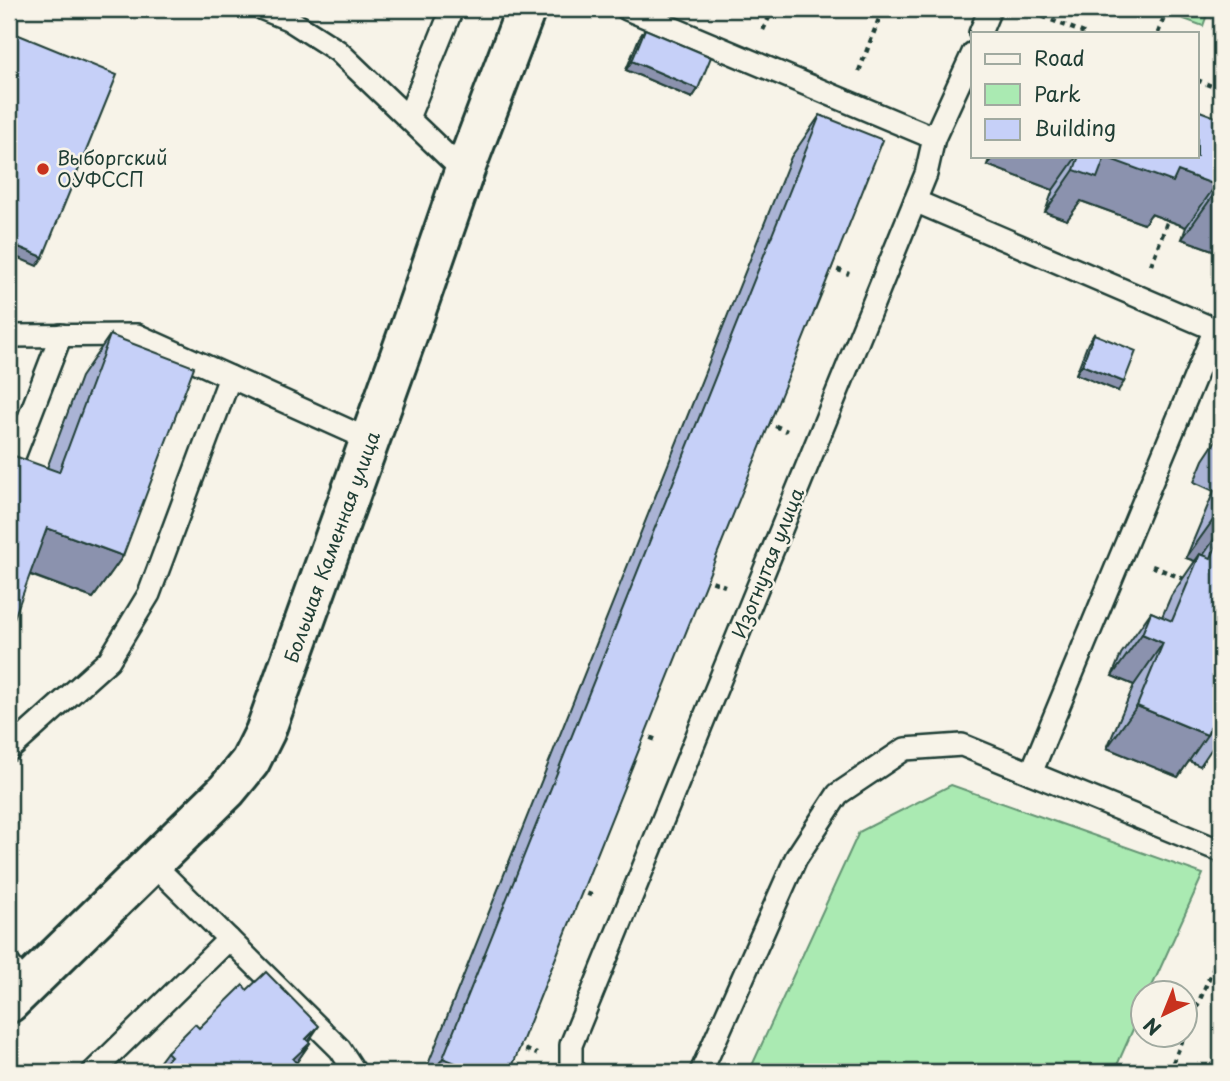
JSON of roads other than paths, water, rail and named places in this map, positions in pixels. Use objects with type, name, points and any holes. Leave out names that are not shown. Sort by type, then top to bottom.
[{"type":"street","name":"Большая Каменная улица","points":[[13,983],[152,863],[227,790],[250,762],[265,732],[464,172],[526,9]]},
{"type":"lane","points":[[263,9],[288,19],[338,51],[464,172]]},
{"type":"lane","points":[[408,118],[452,9]]},
{"type":"lane","points":[[627,9],[934,138]]},
{"type":"lane","points":[[980,32],[990,9]]},
{"type":"lane","name":"Изогнутая улица","points":[[576,1072],[571,1068],[571,1045],[926,174],[934,138],[971,57]]},
{"type":"lane","points":[[915,201],[1218,331],[1031,773]]},
{"type":"lane","points":[[10,467],[61,335]]},
{"type":"lane","points":[[9,336],[136,335],[370,440]]},
{"type":"lane","points":[[9,750],[109,660],[149,594],[230,377]]},
{"type":"lane","points":[[701,1072],[796,858],[838,794],[905,749],[962,745],[1221,851]]},
{"type":"lane","points":[[152,863],[340,1049],[355,1072]]},
{"type":"lane","points":[[93,1072],[229,939]]},
{"type":"place","name":"Выборгский ОУФССП","points":[[43,169]]}]
